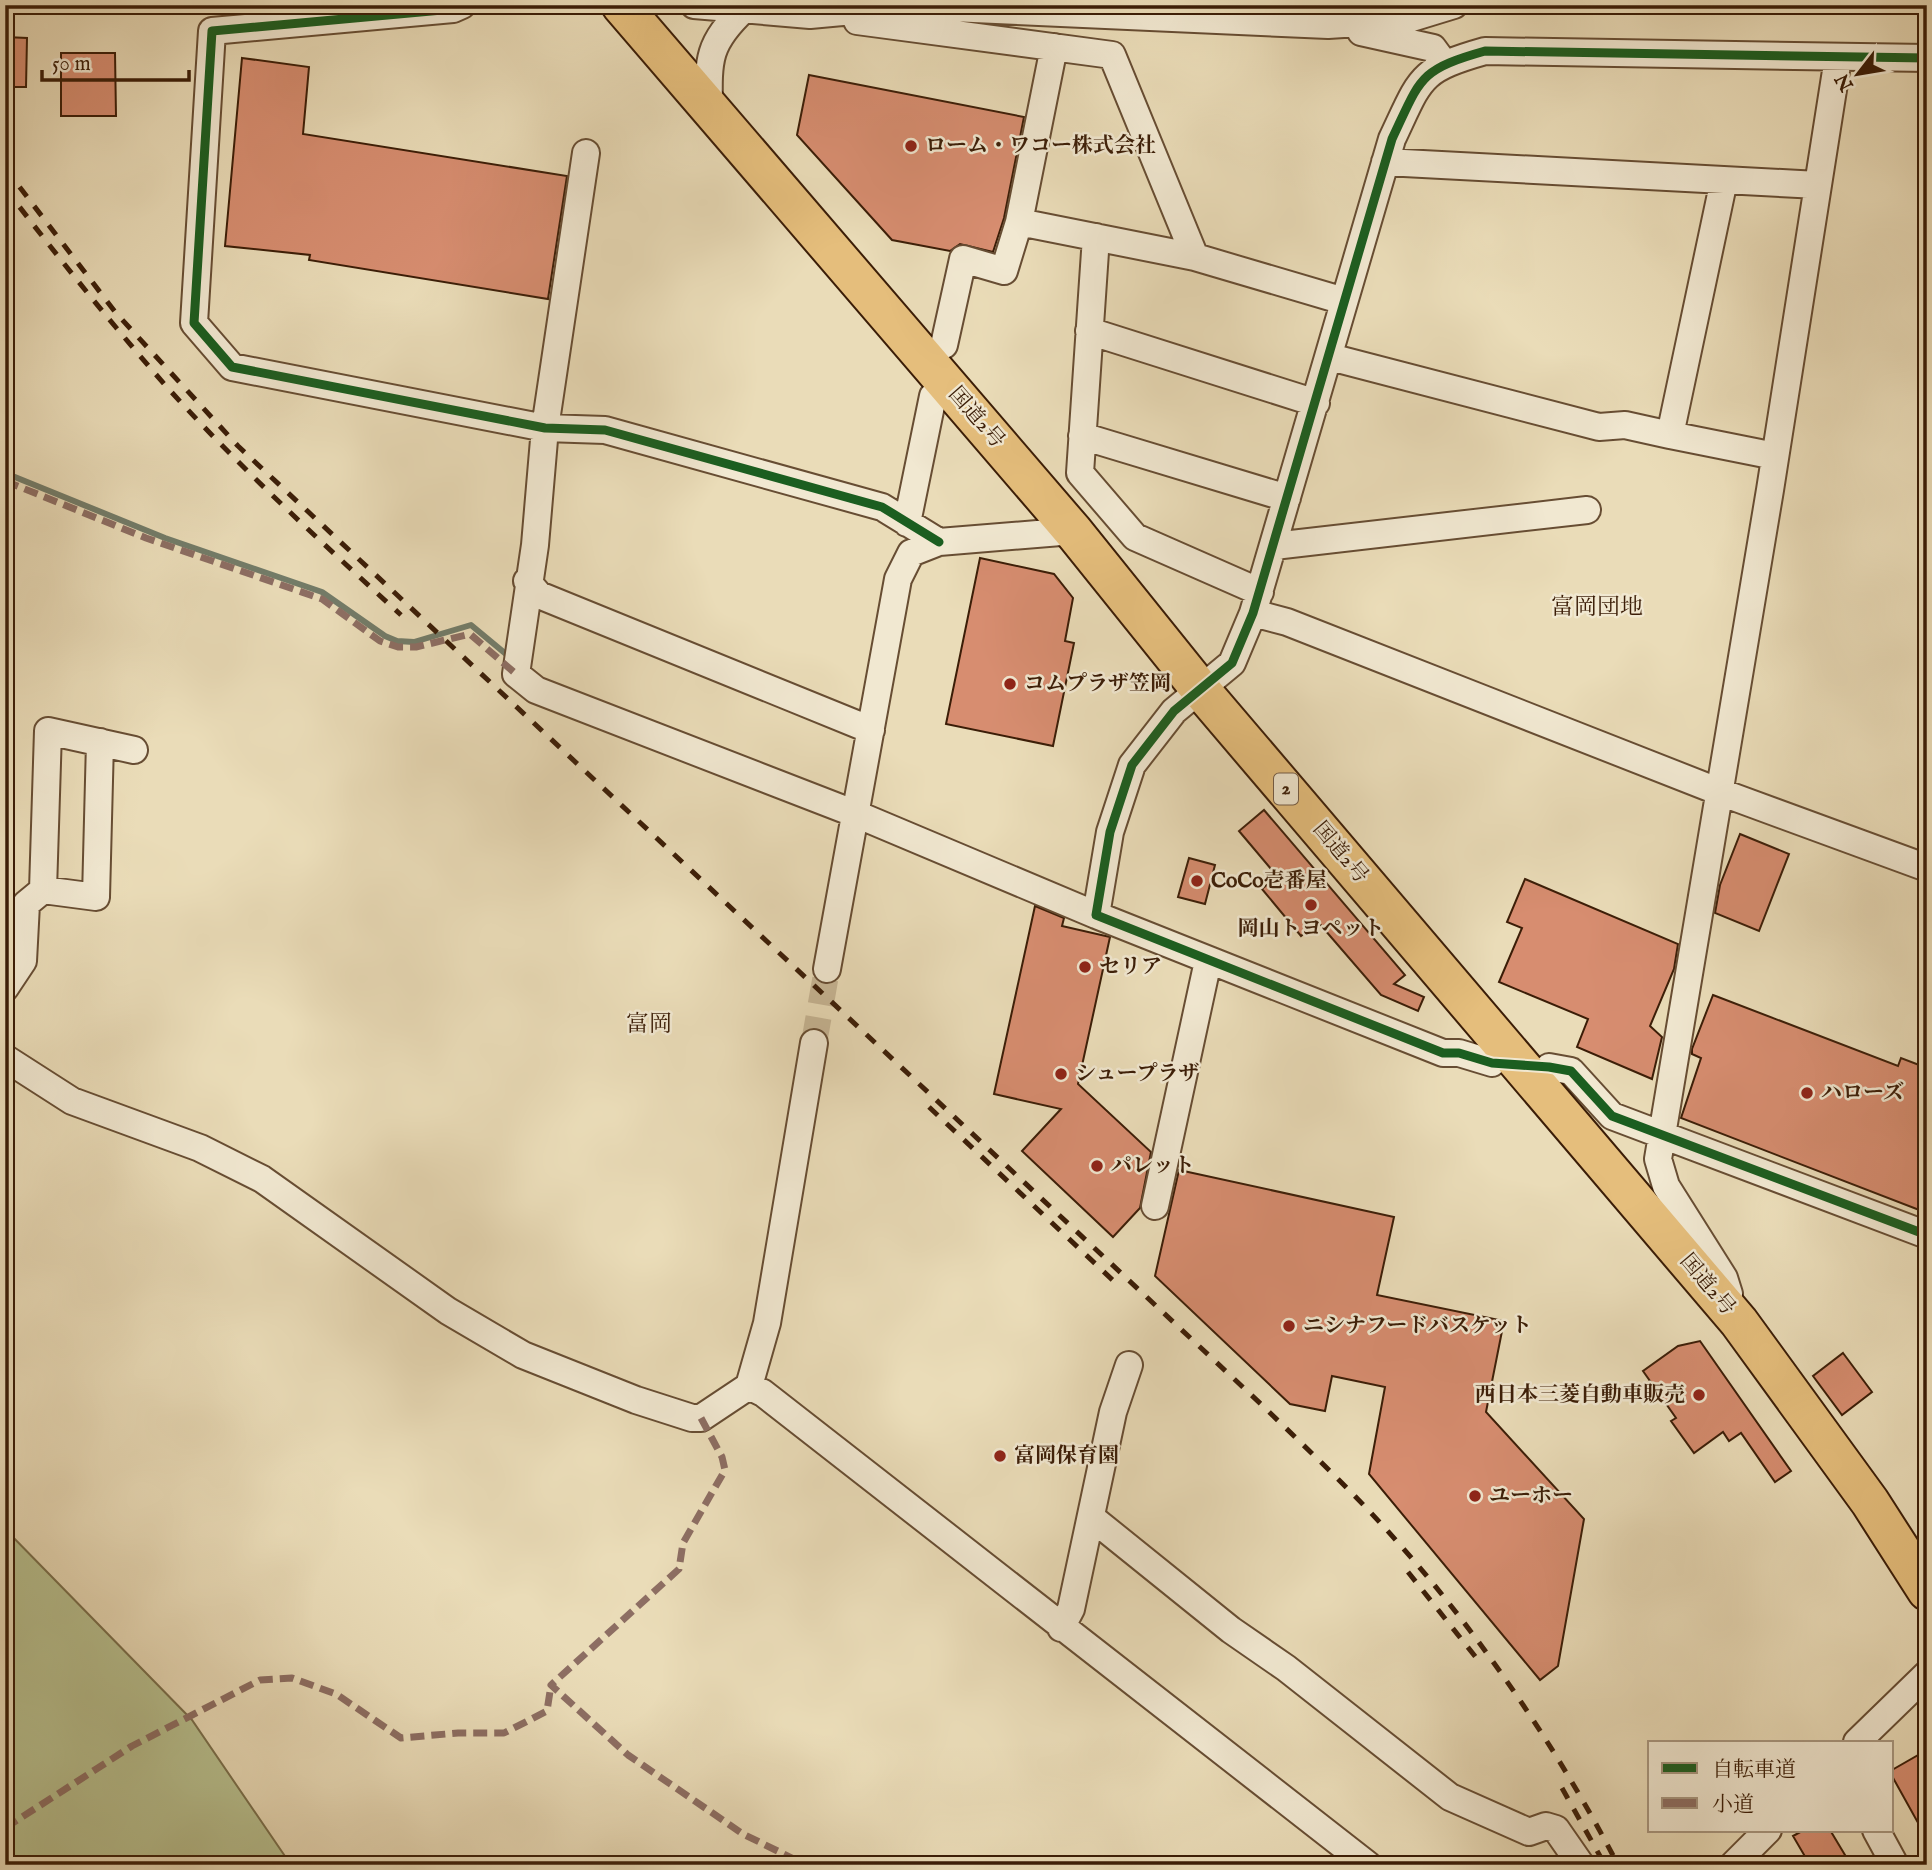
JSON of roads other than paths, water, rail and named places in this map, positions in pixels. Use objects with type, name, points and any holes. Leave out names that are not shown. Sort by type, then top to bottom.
[{"type":"highway","name":"国道2号","points":[[621,5],[1073,531],[1200,689],[1739,1322],[1870,1502],[1927,1591]]},
{"type":"street","points":[[462,5],[453,9],[212,31],[194,323],[232,367],[545,428],[605,430],[882,507],[939,542]]},
{"type":"street","points":[[694,5],[810,15],[1112,55],[1195,257]]},
{"type":"street","points":[[810,15],[907,6],[1328,25],[1405,20],[1437,8]]},
{"type":"street","points":[[709,107],[709,62],[721,31],[744,9]]},
{"type":"street","points":[[1328,25],[1433,48],[1444,63]]},
{"type":"street","points":[[944,345],[963,259],[1004,271],[1019,222],[1054,47]]},
{"type":"street","points":[[1096,915],[1110,832],[1132,765],[1174,710],[1232,663],[1257,603],[1392,139],[1419,83],[1444,63],[1485,51],[1927,58]]},
{"type":"street","points":[[1739,1322],[1724,1278],[1666,1186],[1658,1159],[1838,58]]},
{"type":"street","points":[[586,153],[545,428],[535,545],[527,581],[516,674],[536,690],[857,808],[1096,915],[1208,961],[1443,1053],[1492,1063]]},
{"type":"street","points":[[1385,162],[1818,185]]},
{"type":"street","points":[[1670,435],[1724,180]]},
{"type":"street","points":[[1019,222],[1195,257],[1344,301]]},
{"type":"street","points":[[1096,237],[1080,474],[1135,537],[1287,622],[1720,792],[1927,868]]},
{"type":"street","points":[[1089,331],[1316,403]]},
{"type":"street","points":[[1330,357],[1599,427],[1625,425],[1775,456]]},
{"type":"street","points":[[907,523],[933,396]]},
{"type":"street","points":[[1082,436],[1287,498]]},
{"type":"street","points":[[1274,546],[1587,510]]},
{"type":"street","points":[[827,969],[898,579],[911,553],[939,542],[1073,531]]},
{"type":"street","points":[[527,581],[539,595],[871,730]]},
{"type":"street","points":[[43,890],[48,731],[134,750]]},
{"type":"street","points":[[5,988],[23,961],[26,904],[43,890],[96,897],[100,742]]},
{"type":"street","points":[[1155,1206],[1208,961]]},
{"type":"street","points":[[5,1058],[72,1101],[200,1148],[262,1179],[447,1311],[523,1355],[636,1400],[692,1418],[701,1418],[749,1386],[767,1323],[814,1043]]},
{"type":"street","points":[[1549,1067],[1572,1072],[1612,1116],[1664,1129],[1927,1235]]},
{"type":"street","points":[[1061,1628],[1071,1608],[1093,1518],[1113,1412],[1129,1365]]},
{"type":"street","points":[[749,1386],[763,1392],[1361,1863]]},
{"type":"street","points":[[1093,1518],[1231,1630],[1450,1797],[1529,1832],[1546,1826],[1556,1829],[1581,1865]]},
{"type":"street","points":[[1858,1741],[1927,1674]]},
{"type":"street","points":[[1733,1865],[1767,1832]]},
{"type":"street","points":[[1876,1832],[1895,1865]]},
{"type":"waterway","points":[[5,473],[165,538],[322,592],[385,636],[397,641],[414,642],[471,625],[512,659]]},
{"type":"tunnel","points":[[814,1043],[827,969]]},
{"type":"railway","points":[[5,168],[116,313],[238,446],[1263,1406],[1370,1511],[1450,1605],[1512,1688],[1568,1776],[1618,1865]]},
{"type":"railway","points":[[5,188],[64,264],[166,386],[222,446],[401,615]]},
{"type":"railway","points":[[929,1107],[1120,1287]]},
{"type":"railway","points":[[1408,1572],[1478,1660]]},
{"type":"railway","points":[[1562,1788],[1605,1865]]},
{"type":"place","name":"ローム・ワコー株式会社","points":[[911,146]]},
{"type":"place","name":"コムプラザ笠岡","points":[[1010,684]]},
{"type":"place","name":"CoCo壱番屋","points":[[1197,881]]},
{"type":"place","name":"岡山トヨペット","points":[[1311,905]]},
{"type":"place","name":"セリア","points":[[1085,967]]},
{"type":"place","name":"シュープラザ","points":[[1061,1074]]},
{"type":"place","name":"ハローズ","points":[[1807,1093]]},
{"type":"place","name":"パレット","points":[[1097,1166]]},
{"type":"place","name":"ニシナフードバスケット","points":[[1289,1326]]},
{"type":"place","name":"西日本三菱自動車販売","points":[[1699,1395]]},
{"type":"place","name":"富岡保育園","points":[[1000,1456]]},
{"type":"place","name":"ユーホー","points":[[1475,1496]]},
{"type":"district","name":"富岡団地","points":[[1597,607]]},
{"type":"district","name":"富岡","points":[[649,1024]]}]
